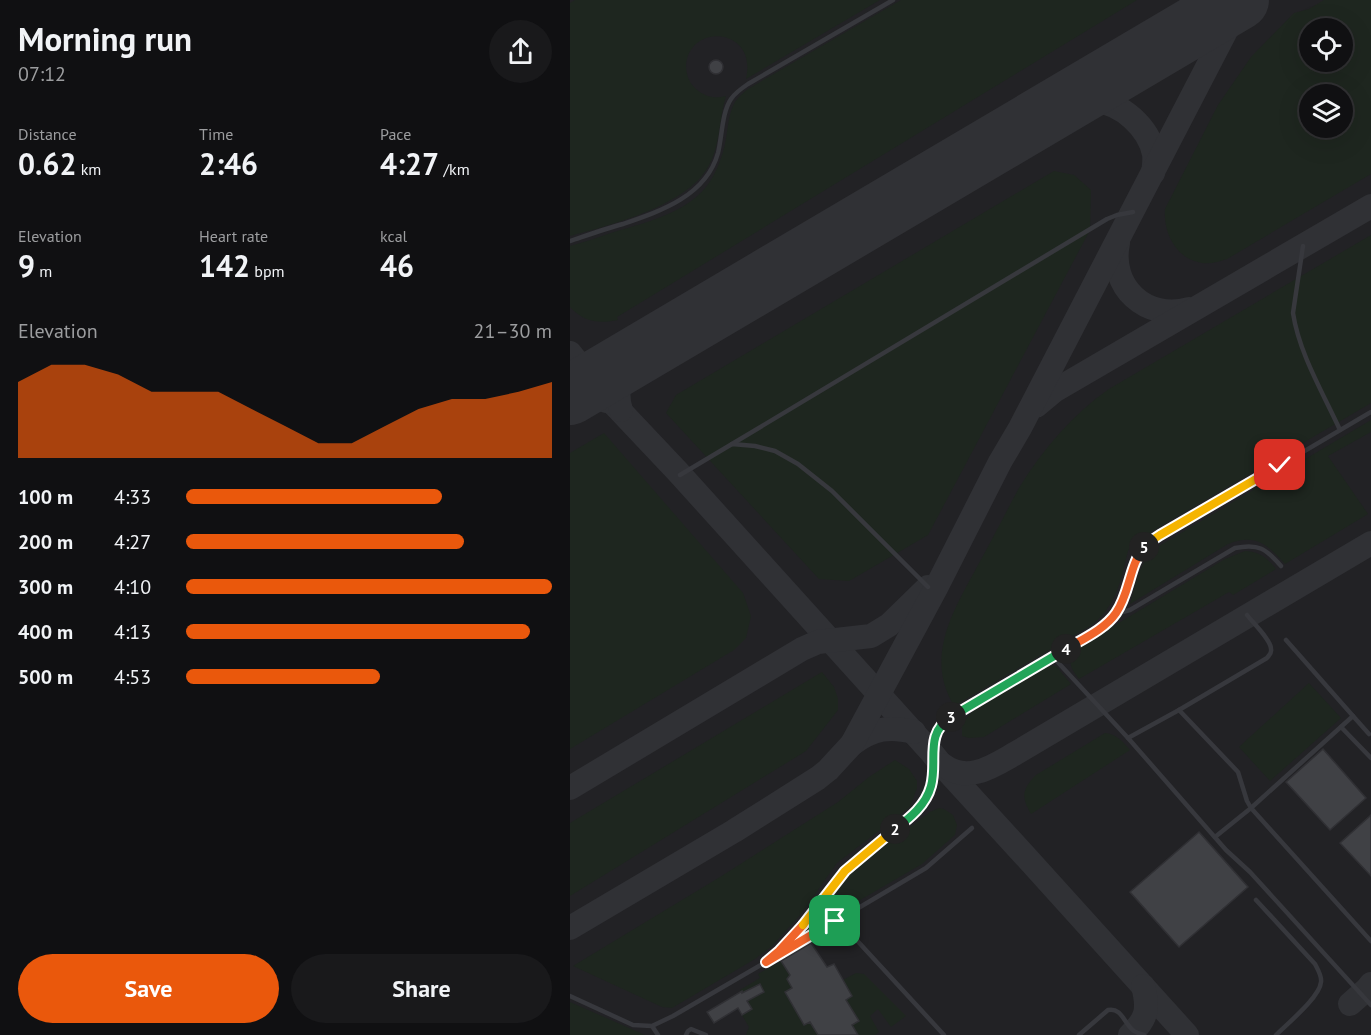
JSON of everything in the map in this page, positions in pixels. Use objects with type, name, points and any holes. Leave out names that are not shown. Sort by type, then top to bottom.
[{"type":"lane","points":[[570,241],[660,211],[688,196],[706,178],[714,164],[719,152],[729,101],[738,91],[893,0]]},
{"type":"lane","points":[[680,474],[1107,219],[1133,212]]},
{"type":"lane","points":[[1303,246],[1293,313],[1295,324],[1299,341],[1340,430]]},
{"type":"lane","points":[[766,962],[809,919],[845,871],[921,806],[930,788],[932,753],[936,735],[942,723],[1102,627],[1116,614],[1137,558],[1148,543],[1371,412]]},
{"type":"lane","points":[[732,444],[775,451],[798,464],[832,491],[928,587]]},
{"type":"lane","points":[[1116,614],[1131,610],[1235,548],[1255,546],[1263,549],[1271,554],[1281,566]]},
{"type":"lane","points":[[1128,738],[1267,658],[1272,648],[1270,642],[1247,615]]},
{"type":"lane","points":[[1286,640],[1369,734]]},
{"type":"lane","points":[[1053,657],[1226,850],[1250,872],[1371,1005]]},
{"type":"lane","points":[[1179,710],[1238,772],[1251,808],[1371,941]]},
{"type":"lane","points":[[1215,837],[1251,808],[1353,716]]},
{"type":"lane","points":[[1341,728],[1371,759]]},
{"type":"lane","points":[[570,996],[633,1025],[652,1026],[673,1016],[926,868],[972,828]]},
{"type":"lane","points":[[1256,900],[1316,964],[1320,973],[1321,983],[1318,994],[1276,1035]]},
{"type":"lane","points":[[835,921],[851,934],[944,1035]]},
{"type":"lane","points":[[1079,1035],[1112,1008],[1118,1011],[1134,1031],[1144,1035]]},
{"type":"lane","points":[[652,1026],[658,1035]]},
{"type":"lane","points":[[686,1035],[691,1029],[706,1035]]},
{"type":"shaded area","points":[[570,0],[1371,0],[1371,1035],[570,1035]]},
{"type":"shaded area","points":[[575,0],[880,0],[746,79],[747,62],[742,49],[733,41],[722,37],[710,37],[699,42],[690,51],[686,65],[690,81],[699,92],[707,96],[726,96],[715,151],[708,167],[683,193],[665,203],[626,220],[570,236],[570,3]]},
{"type":"shaded area","points":[[901,0],[1137,0],[617,317],[618,320],[592,321],[570,307],[570,246],[656,219],[677,210],[695,198],[709,183],[716,171],[725,146],[732,107],[741,95]]},
{"type":"shaded area","points":[[1324,0],[1371,0],[1371,174],[1227,259],[1205,263],[1190,259],[1177,249],[1168,234],[1165,209],[1218,105],[1251,57],[1294,13],[1309,9]]},
{"type":"shaded area","points":[[1054,171],[1074,175],[1091,190],[1090,230],[928,535],[849,581],[819,579],[666,413],[676,395]]},
{"type":"shaded area","points":[[1371,235],[1371,403],[1139,539],[1128,551],[1117,591],[1101,617],[1092,625],[954,706],[945,687],[942,669],[942,651],[952,616],[1019,488],[1059,434],[1095,399],[1109,389]]},
{"type":"shaded area","points":[[1371,420],[1371,432],[1328,456],[1368,514],[1285,564],[1267,546],[1254,540],[1228,544],[1130,604],[1141,567],[1154,549]]},
{"type":"shaded area","points":[[604,433],[743,593],[751,616],[746,638],[734,650],[570,749],[570,453]]},
{"type":"shaded area","points":[[1245,551],[1262,556],[1276,569],[1233,595],[1229,592],[1079,679],[1075,674],[1071,662],[1074,654],[1082,645],[1225,559]]},
{"type":"shaded area","points":[[1045,666],[1056,666],[1071,684],[984,737],[962,736],[962,723],[971,713]]},
{"type":"shaded area","points":[[822,672],[834,687],[838,699],[838,710],[806,751],[570,896],[570,823]]},
{"type":"shaded area","points":[[1309,683],[1341,718],[1270,781],[1239,747]]},
{"type":"shaded area","points":[[1105,733],[1122,741],[1130,750],[1031,814],[1024,793],[1031,780]]},
{"type":"shaded area","points":[[895,760],[909,769],[917,781],[917,788],[910,807],[837,863],[801,914],[772,946],[755,959],[672,1008],[662,1007],[573,966],[838,802]]},
{"type":"shaded area","points":[[939,808],[953,815],[957,825],[955,835],[922,864],[802,934],[813,923],[842,880],[930,812]]},
{"type":"shaded area","points":[[781,961],[792,974],[787,980],[794,986],[785,992],[804,1025],[810,1021],[818,1035],[746,1035],[749,1027],[742,1015],[752,1009],[740,990],[760,978],[758,974]]},
{"type":"shaded area","points":[[856,973],[864,974],[906,1016],[891,1027],[878,1009],[870,1016],[879,1032],[875,1035],[858,1035],[852,1025],[859,1021],[846,1000],[852,996],[843,980]]},
{"type":"shaded area","points":[[570,1002],[645,1035],[570,1035]]},
{"type":"building","points":[[713,60],[719,60],[723,67],[719,74],[713,74],[709,70],[709,64]]},
{"type":"building","points":[[1323,749],[1366,798],[1330,830],[1286,782]]},
{"type":"building","points":[[1371,815],[1371,876],[1340,843]]},
{"type":"building","points":[[1199,832],[1248,887],[1179,947],[1130,892]]},
{"type":"building","points":[[811,943],[827,967],[834,964],[852,996],[846,1000],[859,1021],[852,1025],[858,1035],[818,1035],[810,1022],[804,1025],[785,992],[792,988],[787,979],[790,975],[781,961]]},
{"type":"building","points":[[760,984],[764,992],[747,1001],[752,1009],[742,1015],[738,1008],[714,1023],[707,1012],[742,991],[742,993]]},
{"type":"taxiway","points":[[1182,35],[1220,0]]},
{"type":"taxiway","points":[[570,928],[734,831],[818,778],[852,744],[1020,428],[1242,0]]},
{"type":"taxiway","points":[[1050,112],[1083,101],[1115,106],[1133,118],[1146,135],[1154,156],[1153,173]]},
{"type":"taxiway","points":[[1036,406],[1054,391],[1371,206]]},
{"type":"taxiway","points":[[1118,243],[1119,274],[1134,297],[1158,310],[1189,309]]},
{"type":"taxiway","points":[[570,353],[593,382],[678,472],[1187,1035]]},
{"type":"taxiway","points":[[621,410],[619,388],[627,369],[636,356]]},
{"type":"taxiway","points":[[570,398],[591,397],[614,403]]},
{"type":"taxiway","points":[[943,765],[962,773],[989,768],[1371,543]]},
{"type":"taxiway","points":[[570,788],[802,649],[818,642],[871,636],[889,625],[928,587]]},
{"type":"taxiway","points":[[852,744],[867,735],[882,730],[897,729],[914,732]]},
{"type":"taxiway","points":[[1350,1004],[1371,984]]},
{"type":"taxiway","points":[[1130,1035],[1140,1024],[1145,1013],[1146,1001],[1143,986]]},
{"type":"runway","points":[[570,395],[1239,0]]},
{"type":"route","points":[[835,921],[766,962],[809,919],[845,871],[921,806],[930,788],[932,753],[936,735],[942,723],[1102,627],[1116,614],[1137,558],[1148,543],[1280,465]]}]
